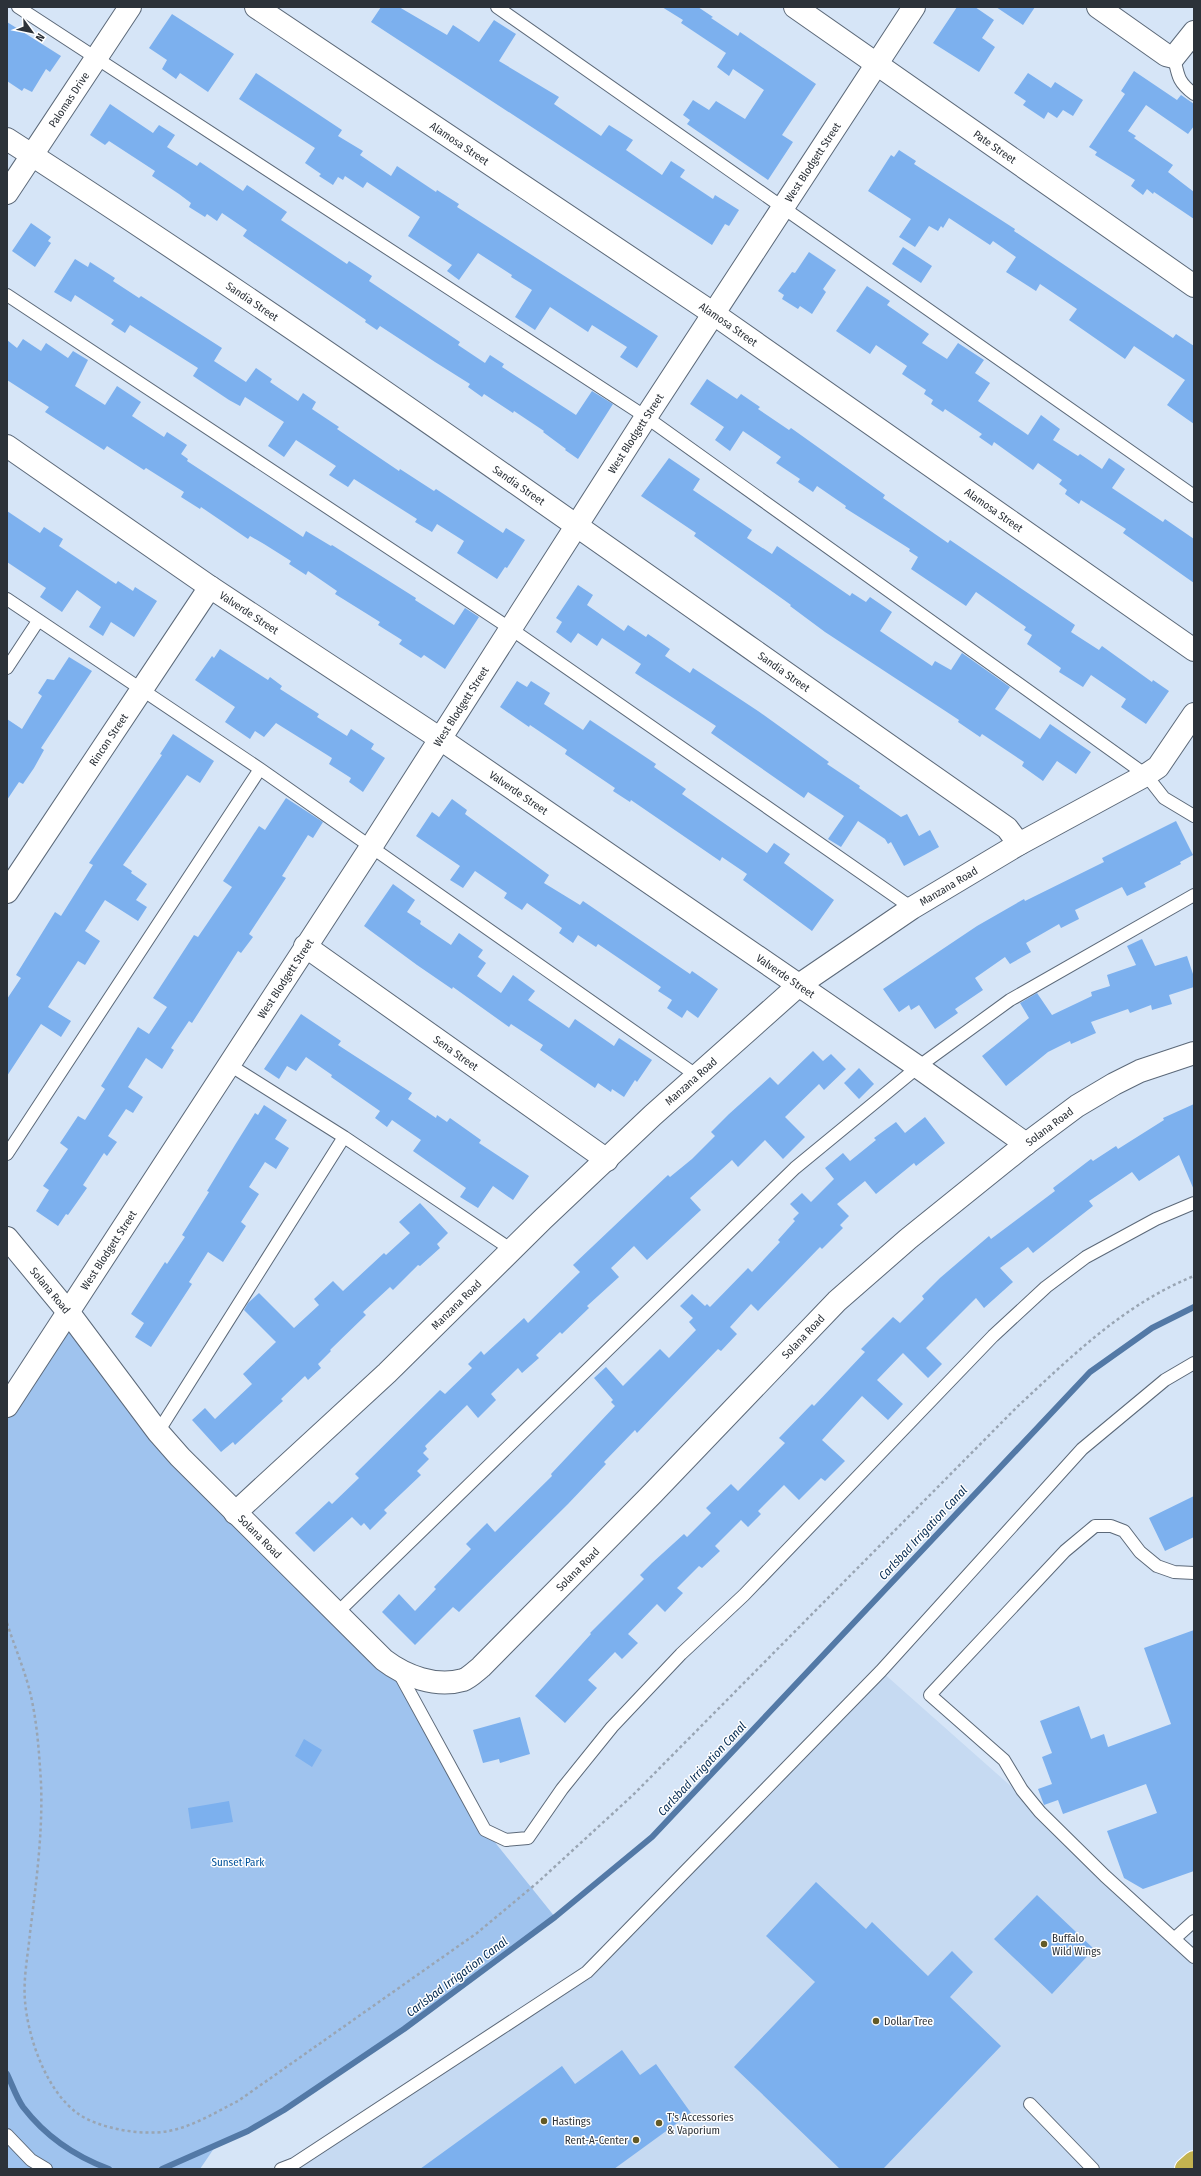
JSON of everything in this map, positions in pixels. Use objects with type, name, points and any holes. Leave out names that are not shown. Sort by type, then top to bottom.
[{"type":"highway","points":[[1186,2169],[1194,2162]]},
{"type":"street","name":"Palomas Drive","points":[[7,193],[130,7]]},
{"type":"street","name":"Alamosa Street","points":[[256,7],[714,314],[1194,650]]},
{"type":"street","name":"Pate Street","points":[[795,7],[1194,286]]},
{"type":"street","name":"West Blodgett Street","points":[[7,1406],[69,1313],[228,1064],[371,847],[439,738],[511,629],[646,417],[914,7]]},
{"type":"street","points":[[1098,7],[1166,55],[1174,57],[1194,32]]},
{"type":"street","name":"Sandia Street","points":[[7,139],[334,357],[577,525],[705,618],[1007,828],[1019,844]]},
{"type":"street","name":"Valverde Street","points":[[7,446],[210,588],[439,738],[918,1067],[1026,1144]]},
{"type":"street","name":"Rincon Street","points":[[7,892],[210,588]]},
{"type":"street","name":"Manzana Road","points":[[235,1513],[387,1372],[512,1250],[696,1075],[799,985],[912,908],[1019,844],[1158,767],[1194,714]]},
{"type":"street","name":"Sena Street","points":[[305,946],[607,1160]]},
{"type":"street","name":"Solana Road","points":[[7,1238],[69,1313],[158,1432],[180,1457],[384,1660],[397,1671],[424,1680],[440,1682],[464,1680],[481,1667],[653,1493],[837,1301],[908,1239],[1026,1144],[1078,1106],[1114,1084],[1140,1071],[1194,1053]]},
{"type":"lane","points":[[18,7],[646,417],[1146,775],[1164,798],[1194,816]]},
{"type":"lane","points":[[496,7],[783,206],[1194,496]]},
{"type":"lane","points":[[1174,57],[1178,76],[1182,85],[1194,94]]},
{"type":"lane","points":[[7,295],[511,629],[912,908]]},
{"type":"lane","points":[[7,600],[143,689],[260,769],[696,1075]]},
{"type":"lane","points":[[7,668],[38,620]]},
{"type":"lane","points":[[7,1154],[260,769]]},
{"type":"lane","points":[[337,1613],[796,1168],[918,1067],[1010,1000],[1194,895]]},
{"type":"lane","points":[[228,1064],[344,1137],[512,1250]]},
{"type":"lane","points":[[158,1432],[344,1137]]},
{"type":"lane","points":[[397,1671],[485,1830],[506,1840],[528,1838],[562,1789],[612,1727],[681,1654],[744,1595],[993,1336],[1046,1287],[1080,1261],[1156,1219],[1194,1203]]},
{"type":"lane","points":[[281,2169],[294,2164],[586,1972],[881,1671],[1082,1449],[1165,1380],[1194,1363]]},
{"type":"lane","points":[[1194,1573],[1174,1572],[1157,1566],[1140,1552],[1124,1531],[1111,1526],[1095,1526],[1065,1551],[930,1695],[1004,1760],[1022,1790],[1040,1812],[1105,1876],[1194,1957]]},
{"type":"lane","points":[[1174,1939],[1194,1921]]},
{"type":"lane","points":[[1030,2104],[1093,2169]]},
{"type":"lane","points":[[7,2135],[31,2160],[46,2169]]},
{"type":"path","points":[[7,1623],[29,1688],[37,1728],[41,1784],[36,1880],[24,2000],[29,2030],[39,2061],[59,2095],[77,2113],[97,2123],[119,2129],[142,2133],[169,2131],[197,2122],[238,2101],[477,1933],[537,1884],[633,1795],[1017,1407],[1052,1374],[1091,1339],[1131,1309],[1176,1283],[1194,1276]]},
{"type":"shaded area","points":[[881,1671],[1040,1812],[1194,1957],[1194,2162],[1186,2169],[285,2169],[434,2081],[587,1972]]},
{"type":"green space","name":"Sunset Park","points":[[69,1313],[158,1432],[397,1671],[485,1830],[555,1917],[404,2029],[284,2110],[248,2131],[217,2144],[200,2169],[7,2169],[7,1406]]},
{"type":"building","points":[[381,7],[399,7],[447,35],[453,25],[479,42],[494,20],[516,34],[499,61],[559,97],[554,104],[601,136],[609,125],[633,140],[626,150],[662,175],[671,161],[685,170],[680,177],[713,199],[715,195],[739,210],[729,226],[725,224],[712,245],[371,22]]},
{"type":"building","points":[[662,7],[698,7],[713,17],[711,18],[738,36],[740,32],[816,84],[782,135],[793,142],[768,180],[687,124],[690,120],[683,115],[693,100],[709,110],[716,101],[745,119],[764,90],[733,69],[729,76],[717,67],[726,53],[681,23],[683,20]]},
{"type":"building","points":[[957,7],[975,7],[994,20],[982,38],[995,47],[979,72],[933,43]]},
{"type":"building","points":[[996,7],[1035,7],[1023,25]]},
{"type":"building","points":[[172,14],[234,54],[208,92],[180,73],[176,79],[162,69],[167,60],[149,48]]},
{"type":"building","points":[[7,22],[61,56],[50,72],[46,69],[32,92],[24,88],[22,91],[7,81]]},
{"type":"building","points":[[1134,71],[1177,100],[1181,95],[1194,104],[1194,126],[1188,134],[1146,105],[1128,131],[1136,136],[1134,138],[1173,165],[1168,172],[1194,192],[1194,219],[1154,192],[1153,194],[1147,189],[1143,195],[1131,186],[1135,180],[1095,155],[1097,152],[1089,147],[1125,94],[1121,91]]},
{"type":"building","points":[[256,73],[342,130],[338,136],[363,151],[360,155],[391,176],[397,166],[436,192],[437,190],[459,204],[457,207],[658,336],[637,368],[620,357],[627,347],[592,325],[588,332],[550,307],[535,330],[515,317],[532,290],[511,277],[512,275],[478,253],[459,280],[447,271],[452,265],[408,236],[420,217],[367,182],[363,188],[345,176],[343,180],[338,177],[333,185],[319,176],[321,174],[305,163],[315,148],[239,99]]},
{"type":"building","points":[[1028,73],[1051,88],[1055,82],[1083,100],[1073,116],[1063,110],[1057,118],[1048,112],[1044,119],[1023,105],[1026,101],[1014,93]]},
{"type":"building","points":[[110,104],[153,133],[159,125],[175,135],[167,147],[197,166],[200,162],[243,191],[247,185],[287,212],[281,220],[347,264],[349,261],[372,276],[369,281],[460,342],[458,345],[485,363],[490,355],[504,364],[502,367],[576,415],[592,391],[613,404],[578,459],[543,432],[544,431],[514,411],[513,413],[484,394],[482,397],[468,387],[470,384],[380,326],[377,330],[365,322],[366,320],[243,236],[247,230],[222,213],[217,221],[207,214],[205,217],[189,207],[191,203],[152,176],[155,171],[109,141],[105,145],[90,135]]},
{"type":"building","points":[[899,150],[916,161],[914,164],[1015,229],[1014,231],[1173,338],[1176,334],[1194,346],[1194,424],[1167,405],[1185,380],[1134,346],[1125,359],[1069,320],[1077,309],[1040,284],[1036,291],[1006,272],[1016,257],[993,241],[990,245],[949,218],[943,228],[941,226],[938,231],[929,226],[915,247],[899,237],[911,219],[868,191],[891,155],[894,157]]},
{"type":"building","points":[[31,223],[51,237],[48,241],[51,243],[35,267],[12,251]]},
{"type":"building","points":[[903,247],[932,266],[921,283],[892,264]]},
{"type":"building","points":[[809,252],[836,270],[823,289],[826,292],[812,314],[800,306],[798,309],[782,299],[784,295],[778,291],[792,272],[795,273]]},
{"type":"building","points":[[75,259],[88,267],[90,262],[115,278],[113,281],[139,298],[141,296],[222,348],[214,361],[246,382],[256,368],[272,379],[270,382],[298,401],[303,393],[316,402],[312,409],[339,427],[337,429],[399,471],[400,469],[434,491],[436,489],[503,533],[506,528],[525,540],[507,568],[505,567],[497,579],[457,553],[464,541],[437,524],[432,532],[415,522],[417,519],[354,479],[348,487],[329,475],[336,466],[296,440],[284,457],[268,446],[284,422],[245,397],[240,406],[229,400],[193,376],[198,368],[130,325],[125,333],[111,324],[114,320],[75,295],[71,302],[54,292]]},
{"type":"building","points":[[867,286],[890,301],[887,305],[929,334],[922,343],[947,359],[958,343],[984,360],[975,373],[990,383],[978,401],[1028,435],[1041,415],[1060,429],[1053,440],[1078,456],[1080,454],[1102,469],[1109,458],[1125,469],[1112,488],[1163,522],[1165,519],[1194,539],[1194,583],[1123,533],[1126,529],[1081,500],[1079,504],[1065,494],[1067,490],[1059,484],[1062,480],[1038,463],[1033,470],[994,442],[992,446],[979,437],[982,434],[945,409],[943,412],[931,404],[933,400],[924,394],[926,390],[902,374],[907,366],[876,345],[870,354],[836,331]]},
{"type":"building","points":[[23,339],[41,351],[46,343],[68,358],[73,351],[88,360],[75,386],[105,405],[117,386],[141,402],[132,416],[164,437],[167,432],[187,445],[181,454],[188,459],[187,461],[303,537],[306,531],[331,546],[332,545],[416,598],[415,600],[454,625],[465,608],[479,617],[445,669],[424,655],[421,658],[399,644],[402,640],[378,625],[380,622],[335,594],[337,591],[308,571],[306,575],[289,564],[291,561],[264,544],[250,536],[248,539],[201,507],[200,509],[181,497],[184,492],[146,468],[144,470],[107,446],[104,450],[45,412],[49,407],[7,380],[7,340],[17,348]]},
{"type":"building","points":[[707,379],[737,399],[741,394],[760,407],[758,409],[789,430],[791,428],[885,495],[883,498],[948,543],[950,540],[1075,625],[1071,632],[1099,650],[1102,646],[1152,682],[1153,680],[1169,691],[1146,724],[1121,707],[1126,699],[1091,675],[1083,687],[1059,672],[1061,668],[1027,644],[1032,635],[1024,630],[1026,627],[976,592],[966,606],[911,569],[918,557],[909,551],[910,549],[845,508],[846,506],[817,486],[813,492],[798,482],[800,479],[776,463],[781,457],[743,431],[730,451],[715,440],[724,427],[690,404]]},
{"type":"building","points":[[669,458],[700,479],[693,490],[752,530],[747,538],[772,554],[777,546],[850,596],[852,593],[866,602],[870,597],[892,612],[880,631],[932,666],[935,661],[951,670],[962,653],[1010,687],[995,709],[1040,739],[1050,724],[1091,752],[1076,774],[1057,761],[1043,781],[1022,766],[1024,762],[982,734],[980,737],[958,722],[959,720],[825,632],[790,606],[791,605],[694,536],[696,533],[641,496]]},
{"type":"building","points":[[7,511],[40,533],[44,527],[63,539],[59,546],[116,584],[118,581],[133,591],[135,587],[157,601],[134,637],[111,622],[103,636],[89,627],[101,607],[77,590],[62,612],[40,597],[46,588],[7,562]]},
{"type":"building","points":[[578,585],[593,595],[587,605],[624,631],[628,625],[646,637],[648,634],[670,649],[665,656],[690,673],[693,668],[758,711],[829,762],[827,764],[860,786],[859,788],[901,817],[907,814],[919,836],[930,830],[939,847],[904,866],[891,842],[888,844],[885,839],[858,821],[841,847],[828,839],[844,816],[808,792],[804,798],[711,733],[716,726],[635,673],[641,664],[602,638],[597,646],[578,633],[571,643],[556,632],[562,622],[556,618]]},
{"type":"building","points":[[220,649],[268,680],[270,677],[282,686],[280,689],[319,714],[317,717],[347,736],[351,729],[374,744],[371,749],[385,758],[363,792],[349,782],[351,778],[329,764],[332,758],[276,723],[264,737],[255,731],[250,739],[225,722],[235,707],[195,680],[212,656],[214,658]]},
{"type":"building","points":[[69,657],[92,671],[41,748],[44,750],[34,768],[23,784],[19,782],[7,800],[7,719],[22,729],[42,696],[38,693],[47,679],[54,680]]},
{"type":"building","points":[[517,681],[527,687],[531,681],[550,693],[544,704],[583,730],[590,720],[656,764],[654,767],[686,789],[682,794],[767,853],[774,843],[790,854],[784,863],[834,900],[812,931],[743,880],[747,874],[722,857],[720,861],[631,800],[630,802],[613,791],[615,788],[565,754],[567,750],[500,707]]},
{"type":"building","points":[[173,734],[214,761],[200,783],[187,775],[123,865],[132,871],[131,873],[147,884],[136,900],[147,907],[138,921],[105,900],[85,931],[100,941],[85,965],[78,961],[48,1007],[71,1021],[61,1037],[41,1024],[7,1076],[7,999],[21,978],[16,975],[55,912],[61,916],[93,865],[89,863],[162,755],[160,754]]},
{"type":"building","points":[[286,798],[323,822],[313,838],[308,835],[282,876],[286,878],[249,934],[253,937],[241,953],[238,951],[192,1023],[189,1021],[171,1048],[174,1050],[162,1069],[146,1058],[128,1087],[143,1097],[133,1113],[126,1109],[108,1136],[117,1142],[107,1156],[104,1153],[83,1185],[87,1188],[68,1215],[66,1214],[58,1226],[36,1211],[49,1190],[43,1186],[68,1149],[60,1143],[78,1116],[85,1120],[105,1089],[101,1086],[138,1027],[149,1034],[167,1007],[153,998],[194,935],[198,937],[232,887],[223,881],[259,826],[265,830]]},
{"type":"building","points":[[452,799],[467,810],[465,814],[549,875],[544,883],[580,905],[583,901],[690,974],[692,971],[718,989],[698,1018],[687,1010],[682,1018],[667,1008],[672,1000],[658,991],[661,987],[598,944],[596,947],[578,935],[573,943],[559,933],[562,928],[554,922],[527,903],[522,910],[504,898],[507,893],[475,871],[463,888],[450,880],[460,866],[416,836],[432,812],[439,817]]},
{"type":"building","points":[[1176,821],[1193,855],[1180,862],[1181,864],[1144,883],[1146,887],[1127,896],[1122,887],[1075,910],[1079,919],[1061,928],[1059,924],[1026,943],[1031,952],[1010,964],[1005,957],[975,978],[983,990],[955,1009],[958,1013],[935,1029],[919,1005],[911,1010],[909,1005],[899,1012],[883,989],[977,926],[1024,899],[1025,901],[1104,862],[1102,858]]},
{"type":"building","points":[[393,884],[415,900],[407,912],[421,921],[420,924],[451,945],[459,933],[483,950],[478,957],[486,963],[477,976],[501,993],[513,975],[535,991],[528,1000],[569,1028],[575,1019],[614,1046],[619,1038],[652,1060],[637,1082],[635,1080],[624,1097],[612,1089],[611,1092],[598,1083],[595,1088],[540,1050],[543,1045],[511,1024],[509,1027],[453,987],[452,989],[417,965],[364,926]]},
{"type":"building","points":[[1142,939],[1155,966],[1187,956],[1194,977],[1194,987],[1169,995],[1172,1004],[1152,1010],[1151,1005],[1130,1013],[1128,1009],[1091,1022],[1096,1033],[1071,1044],[1070,1041],[1048,1052],[1006,1086],[982,1056],[1029,1018],[1020,1003],[1037,993],[1052,1015],[1092,996],[1091,992],[1110,986],[1107,975],[1136,965],[1127,946]]},
{"type":"building","points":[[301,1014],[341,1041],[338,1045],[412,1093],[408,1099],[436,1118],[437,1115],[447,1122],[450,1118],[481,1140],[479,1143],[529,1176],[513,1200],[493,1186],[478,1208],[460,1197],[466,1188],[413,1151],[421,1140],[392,1120],[387,1127],[375,1118],[380,1111],[331,1077],[332,1075],[306,1057],[296,1071],[287,1066],[279,1079],[264,1069]]},
{"type":"building","points":[[813,1051],[823,1061],[831,1054],[846,1069],[824,1090],[819,1084],[785,1117],[805,1137],[783,1159],[765,1140],[738,1167],[732,1160],[690,1198],[701,1210],[647,1260],[634,1246],[611,1268],[619,1277],[587,1306],[589,1308],[562,1334],[560,1332],[536,1355],[539,1358],[522,1373],[518,1368],[491,1394],[496,1400],[478,1418],[467,1405],[425,1446],[427,1449],[423,1453],[429,1459],[417,1471],[421,1475],[384,1510],[387,1513],[370,1530],[364,1523],[361,1526],[352,1517],[314,1552],[295,1533],[329,1501],[332,1504],[359,1478],[355,1474],[440,1390],[445,1394],[472,1368],[468,1364],[481,1351],[484,1355],[524,1318],[528,1323],[580,1272],[573,1265],[668,1175],[670,1177],[692,1159],[715,1136],[711,1132],[729,1114],[770,1077],[778,1085]]},
{"type":"building","points":[[859,1068],[874,1084],[859,1099],[844,1083]]},
{"type":"building","points":[[1194,1104],[1194,1190],[1179,1155],[1139,1181],[1132,1172],[1089,1201],[1093,1206],[1033,1253],[1028,1247],[1000,1268],[1013,1282],[984,1308],[976,1298],[926,1348],[942,1364],[928,1378],[903,1353],[877,1380],[903,1404],[888,1420],[862,1396],[822,1440],[845,1461],[825,1481],[821,1478],[799,1500],[784,1485],[758,1511],[761,1514],[748,1527],[741,1520],[715,1546],[720,1551],[702,1568],[699,1566],[677,1588],[683,1593],[665,1612],[657,1604],[628,1634],[638,1643],[622,1659],[615,1652],[588,1680],[597,1688],[565,1723],[535,1696],[591,1634],[590,1633],[644,1579],[640,1575],[684,1534],[687,1537],[711,1513],[706,1508],[731,1484],[738,1491],[785,1443],[779,1438],[812,1404],[814,1406],[865,1352],[861,1349],[893,1317],[900,1323],[924,1299],[922,1296],[940,1278],[989,1236],[991,1239],[1055,1191],[1053,1188],[1091,1159],[1093,1161],[1116,1146],[1118,1149],[1164,1120],[1163,1118]]},
{"type":"building","points":[[264,1105],[287,1120],[275,1139],[289,1148],[276,1169],[265,1162],[249,1187],[259,1194],[241,1222],[246,1226],[223,1262],[208,1252],[189,1282],[192,1284],[151,1347],[135,1337],[144,1323],[131,1314],[165,1262],[167,1264],[185,1237],[182,1235],[209,1192],[207,1191],[255,1113],[258,1115]]},
{"type":"building","points":[[925,1117],[945,1143],[916,1166],[914,1163],[876,1194],[865,1181],[837,1204],[849,1216],[840,1225],[843,1228],[822,1249],[820,1247],[758,1311],[751,1304],[730,1327],[737,1334],[721,1351],[718,1349],[637,1433],[635,1430],[604,1462],[606,1464],[568,1504],[459,1612],[453,1607],[415,1645],[382,1612],[399,1594],[415,1611],[436,1589],[434,1587],[471,1549],[466,1544],[487,1523],[495,1532],[552,1476],[551,1474],[615,1406],[611,1402],[613,1400],[594,1378],[606,1367],[623,1386],[660,1349],[669,1358],[696,1330],[689,1322],[693,1318],[680,1306],[692,1294],[705,1306],[707,1304],[710,1307],[748,1268],[752,1272],[780,1242],[778,1240],[795,1221],[793,1219],[799,1213],[790,1204],[802,1193],[811,1202],[834,1179],[825,1168],[843,1153],[850,1161],[876,1140],[874,1138],[896,1122],[905,1133]]},
{"type":"building","points":[[420,1203],[448,1233],[437,1244],[440,1248],[420,1266],[418,1265],[393,1290],[390,1287],[363,1312],[366,1315],[330,1350],[331,1351],[318,1364],[321,1368],[308,1380],[305,1376],[281,1399],[283,1401],[235,1445],[233,1442],[221,1452],[192,1420],[205,1408],[215,1419],[252,1384],[243,1374],[276,1342],[244,1310],[248,1303],[259,1293],[294,1328],[319,1305],[314,1299],[333,1281],[343,1291],[384,1253],[386,1255],[410,1233],[399,1222]]},
{"type":"building","points":[[1194,1496],[1194,1537],[1165,1551],[1149,1518]]},
{"type":"building","points":[[1194,1630],[1194,1871],[1143,1889],[1124,1878],[1107,1831],[1157,1813],[1146,1784],[1063,1814],[1058,1800],[1044,1805],[1038,1789],[1052,1784],[1042,1757],[1052,1753],[1040,1721],[1079,1706],[1091,1739],[1104,1734],[1108,1747],[1171,1724],[1144,1648]]},
{"type":"building","points":[[520,1717],[530,1754],[500,1763],[499,1759],[483,1763],[473,1730]]},
{"type":"building","points":[[304,1739],[322,1750],[312,1767],[295,1756]]},
{"type":"building","points":[[229,1801],[233,1822],[191,1829],[188,1808]]},
{"type":"building","name":"Dollar Tree","points":[[816,1882],[866,1929],[872,1922],[928,1976],[952,1951],[973,1972],[950,1997],[1001,2046],[883,2169],[840,2169],[734,2067],[815,1982],[766,1936]]},
{"type":"building","name":"Buffalo Wild Wings","points":[[1037,1895],[1094,1949],[1052,1994],[994,1939]]},
{"type":"building","points":[[622,2050],[640,2075],[656,2064],[691,2113],[614,2169],[420,2169],[562,2066],[575,2084]]},
{"type":"waterway","name":"Carlsbad Irrigation Canal","points":[[162,2169],[248,2131],[284,2110],[404,2029],[555,1917],[652,1837],[1090,1372],[1152,1328],[1194,1307]]},
{"type":"waterway","name":"Carlsbad Irrigation Canal","points":[[7,2074],[23,2107],[41,2128],[72,2152],[109,2169]]},
{"type":"place","name":"Buffalo Wild Wings","points":[[1044,1944]]},
{"type":"place","name":"Dollar Tree","points":[[876,2021]]},
{"type":"place","name":"Hastings","points":[[544,2121]]},
{"type":"place","name":"T's Accessories & Vaporium","points":[[659,2123]]},
{"type":"place","name":"Rent-A-Center","points":[[636,2140]]}]
